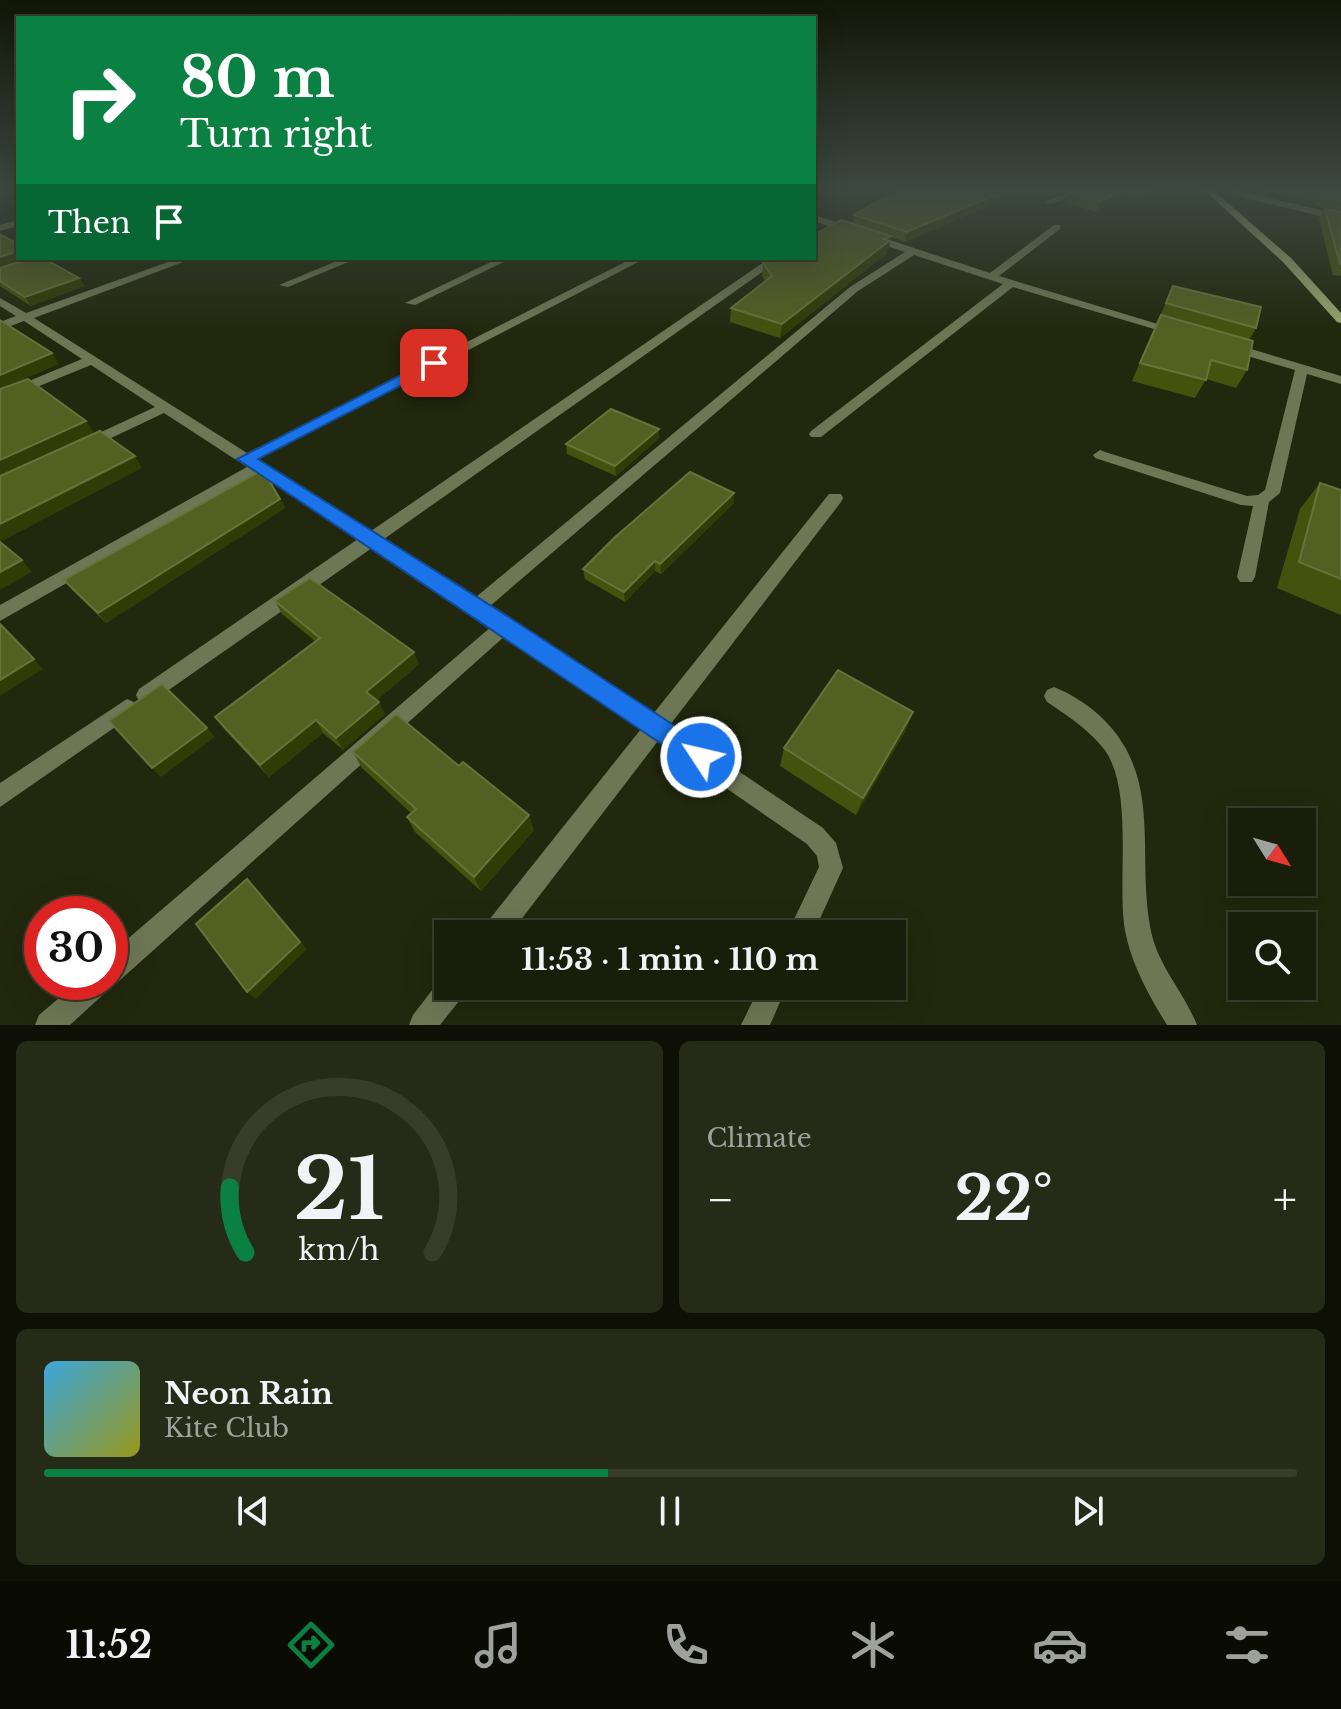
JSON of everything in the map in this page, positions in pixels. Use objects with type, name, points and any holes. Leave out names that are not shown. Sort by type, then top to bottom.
[{"type":"main road","points":[[1261,237],[1287,260],[1341,320]]},
{"type":"street","points":[[869,237],[991,277],[1195,337]]},
{"type":"street","points":[[991,277],[1044,237]]},
{"type":"street","points":[[476,607],[854,289],[913,251]]},
{"type":"street","points":[[0,273],[40,260]]},
{"type":"street","points":[[0,326],[183,260]]},
{"type":"street","points":[[284,285],[348,260]]},
{"type":"street","points":[[411,303],[503,260]]},
{"type":"street","points":[[0,614],[252,463],[637,260]]},
{"type":"street","points":[[0,796],[774,260]]},
{"type":"street","points":[[816,434],[1011,283]]},
{"type":"street","points":[[0,301],[505,625],[815,836],[828,851],[831,868],[807,920]]},
{"type":"street","points":[[1226,345],[1341,380]]},
{"type":"street","points":[[0,398],[92,360]]},
{"type":"street","points":[[1100,455],[1247,501],[1262,500],[1272,493],[1302,368]]},
{"type":"street","points":[[69,453],[165,407]]},
{"type":"street","points":[[505,920],[835,498]]},
{"type":"street","points":[[1246,577],[1262,500]]},
{"type":"street","points":[[128,956],[505,625]]},
{"type":"street","points":[[1054,696],[1084,712],[1111,739],[1130,777],[1137,926],[1156,986],[1183,1025]]},
{"type":"street","points":[[49,1025],[77,1000]]},
{"type":"street","points":[[423,1025],[442,1000]]},
{"type":"street","points":[[755,1025],[767,1000]]},
{"type":"building","points":[[0,237],[16,243],[16,252],[0,257]]},
{"type":"building","points":[[816,237],[889,237],[884,239],[889,241],[782,324],[731,308],[772,276],[763,263],[768,260],[816,260]]},
{"type":"building","points":[[1333,237],[1341,237],[1340,264]]},
{"type":"building","points":[[25,260],[47,260],[79,278],[25,297],[0,281],[0,268]]},
{"type":"building","points":[[1173,286],[1261,307],[1256,328],[1166,303]]},
{"type":"building","points":[[1161,315],[1253,341],[1247,370],[1211,360],[1206,380],[1140,363]]},
{"type":"building","points":[[0,320],[52,353],[0,375]]},
{"type":"building","points":[[28,379],[86,421],[0,460],[0,389]]},
{"type":"building","points":[[611,409],[659,429],[615,466],[566,444]]},
{"type":"building","points":[[100,431],[135,456],[0,524],[0,476]]},
{"type":"building","points":[[259,472],[267,477],[280,499],[98,613],[64,580]]},
{"type":"building","points":[[690,472],[734,493],[660,564],[655,561],[624,592],[583,569],[614,538]]},
{"type":"building","points":[[1320,483],[1341,490],[1341,579],[1299,562]]},
{"type":"building","points":[[0,542],[22,560],[0,572]]},
{"type":"building","points":[[310,578],[414,652],[366,692],[379,702],[336,738],[316,720],[260,765],[215,717],[320,638],[275,601]]},
{"type":"building","points":[[0,624],[34,659],[0,680]]},
{"type":"building","points":[[838,670],[913,712],[863,798],[784,748]]},
{"type":"building","points":[[162,684],[207,728],[152,768],[109,721]]},
{"type":"building","points":[[396,714],[459,766],[463,762],[529,815],[474,877],[407,817],[416,809],[353,752]]},
{"type":"building","points":[[247,879],[300,942],[247,992],[196,924]]},
{"type":"route","points":[[434,363],[246,459],[505,625],[701,757]]}]
